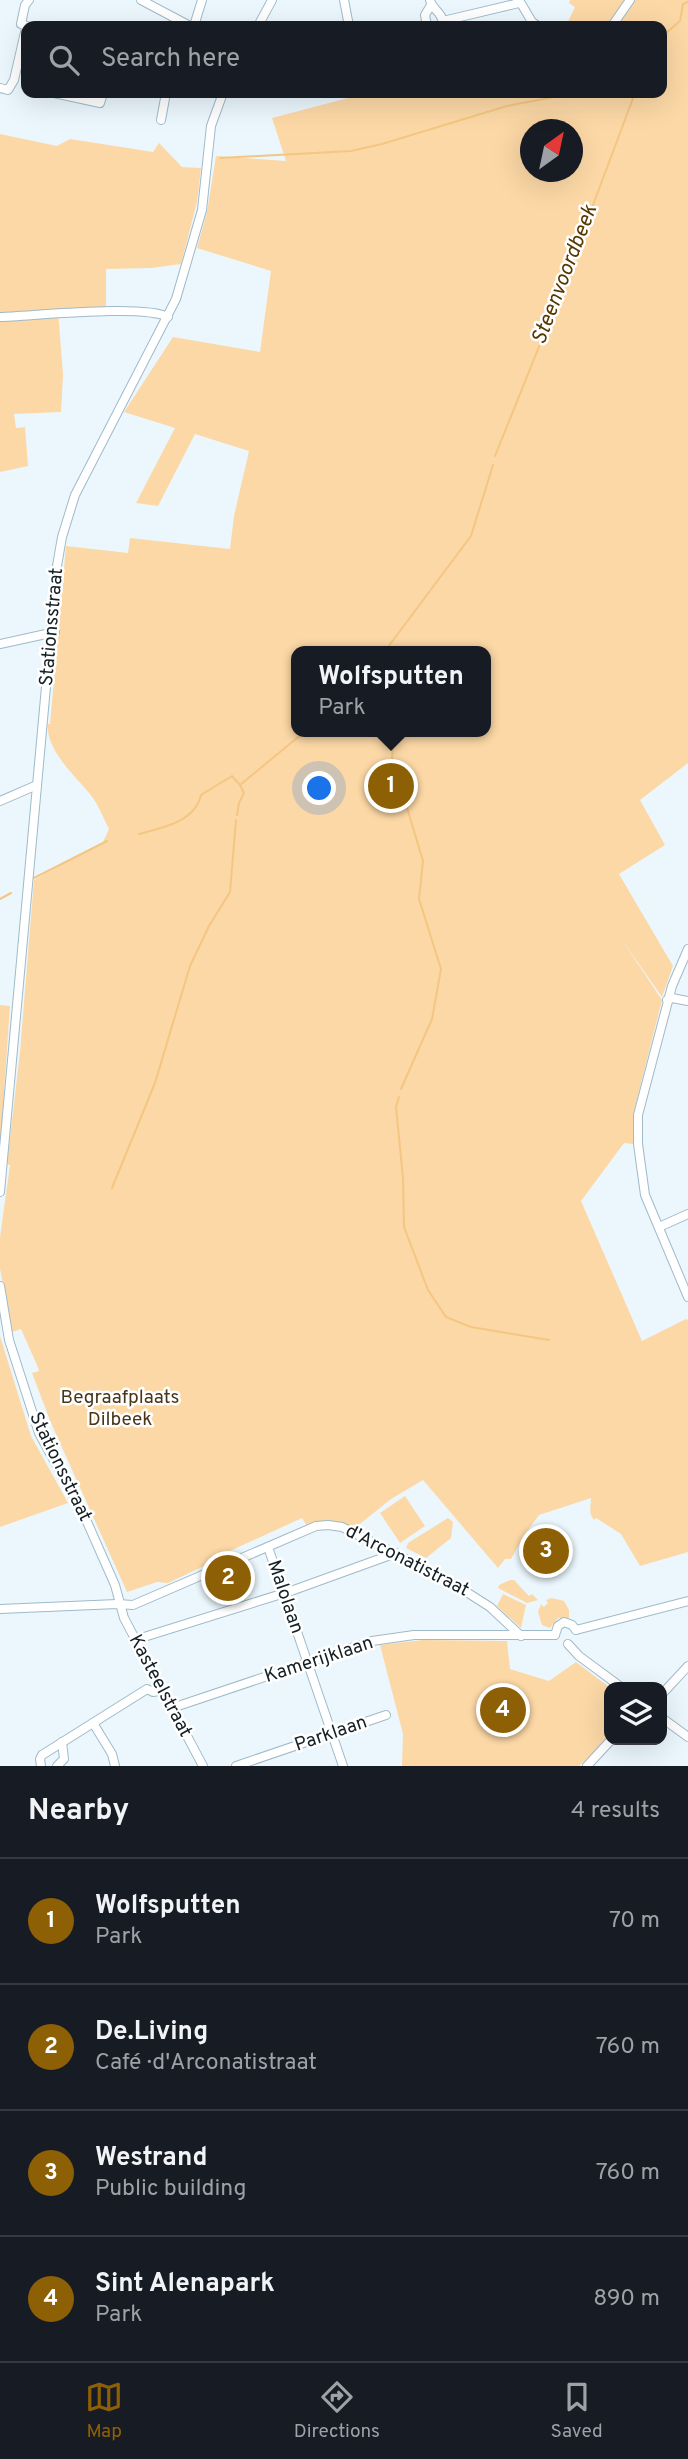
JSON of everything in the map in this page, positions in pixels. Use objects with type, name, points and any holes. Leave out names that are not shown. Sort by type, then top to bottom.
[{"type":"street","points":[[22,21],[25,5],[29,0]]},
{"type":"street","points":[[141,0],[153,3],[177,21]]},
{"type":"street","points":[[194,21],[202,0]]},
{"type":"street","points":[[261,21],[272,0]]},
{"type":"street","points":[[344,0],[348,21]]},
{"type":"street","points":[[615,21],[630,0]]},
{"type":"street","points":[[453,21],[519,1],[533,21]]},
{"type":"street","points":[[427,21],[425,15],[431,3],[439,11],[442,21]]},
{"type":"street","points":[[0,88],[8,90],[14,80],[21,51]]},
{"type":"street","points":[[77,98],[100,103],[102,98]]},
{"type":"street","points":[[161,120],[165,98]]},
{"type":"street","name":"Stationsstraat","points":[[0,1192],[2,1146],[62,537],[75,495],[176,299],[202,210],[211,126],[221,98]]},
{"type":"street","points":[[0,317],[129,312],[159,313],[168,317]]},
{"type":"street","points":[[0,643],[53,633]]},
{"type":"street","points":[[0,801],[37,785]]},
{"type":"street","points":[[688,949],[667,1000],[638,1115],[638,1144],[645,1195],[688,1297]]},
{"type":"street","points":[[667,1000],[672,998],[688,1001]]},
{"type":"street","points":[[659,1227],[688,1214]]},
{"type":"street","name":"Stationsstraat","points":[[0,1286],[9,1340],[39,1433],[84,1515],[122,1605]]},
{"type":"street","name":"d'Arconatistraat","points":[[0,1609],[133,1605],[316,1526],[328,1525],[342,1527],[396,1553],[475,1596],[521,1636]]},
{"type":"street","name":"Malolaan","points":[[268,1547],[343,1766]]},
{"type":"street","points":[[144,1637],[396,1553]]},
{"type":"street","name":"Kamerijklaan","points":[[172,1708],[372,1641],[414,1635],[555,1635],[558,1626],[565,1622],[576,1630],[688,1601]]},
{"type":"street","name":"Kasteelstraat","points":[[122,1605],[124,1618],[203,1766]]},
{"type":"street","points":[[568,1644],[575,1639],[576,1630]]},
{"type":"street","points":[[555,1635],[559,1643],[568,1644],[579,1656],[614,1682]]},
{"type":"street","points":[[667,1689],[688,1666]]},
{"type":"street","points":[[40,1766],[42,1755],[147,1689],[149,1679],[155,1675]]},
{"type":"street","points":[[147,1689],[153,1692],[163,1690]]},
{"type":"street","name":"Parklaan","points":[[236,1766],[386,1715]]},
{"type":"street","points":[[667,1721],[688,1737]]},
{"type":"street","points":[[93,1723],[115,1766]]},
{"type":"street","points":[[57,1766],[64,1759],[62,1742]]},
{"type":"street","points":[[586,1766],[606,1745]]},
{"type":"green space","name":"Begraafplaats Dilbeek","points":[[570,0],[688,0],[688,763],[640,800],[665,845],[619,874],[673,966],[662,997],[622,940],[662,1000],[633,1115],[633,1144],[624,1143],[581,1201],[642,1341],[688,1320],[688,1552],[640,1566],[621,1534],[596,1518],[594,1520],[590,1512],[591,1498],[539,1515],[511,1559],[505,1559],[498,1568],[423,1480],[391,1499],[355,1528],[331,1522],[307,1526],[302,1518],[208,1561],[208,1564],[168,1583],[157,1582],[127,1592],[51,1423],[32,1373],[39,1371],[37,1365],[21,1329],[12,1332],[0,1269],[0,1237],[10,1165],[7,1164],[20,1052],[34,880],[103,842],[109,829],[93,798],[56,752],[48,733],[66,546],[128,553],[130,538],[230,549],[234,516],[249,451],[195,434],[158,506],[136,503],[175,428],[124,412],[173,337],[260,352],[271,271],[197,248],[207,212],[216,156],[286,161],[272,118],[348,98],[667,98],[667,21],[568,21],[575,7],[569,3]]},
{"type":"green space","points":[[0,134],[57,146],[70,139],[153,152],[159,143],[182,167],[201,168],[197,202],[181,264],[106,269],[106,310],[58,312],[63,374],[61,412],[14,414],[16,428],[25,427],[28,466],[0,472]]},
{"type":"green space","points":[[0,1005],[10,1006],[0,1149]]},
{"type":"green space","points":[[0,1336],[31,1436],[68,1503],[0,1527]]},
{"type":"green space","points":[[405,1496],[425,1526],[400,1543],[380,1513]]},
{"type":"green space","points":[[448,1518],[453,1522],[451,1538],[426,1558],[406,1548],[408,1543]]},
{"type":"green space","points":[[514,1580],[529,1596],[532,1594],[538,1600],[527,1603],[498,1588]]},
{"type":"green space","points":[[503,1594],[526,1605],[521,1628],[497,1606]]},
{"type":"green space","points":[[552,1598],[564,1601],[569,1610],[569,1618],[558,1618],[550,1628],[542,1625],[538,1612],[541,1604],[544,1607],[548,1603],[546,1600]]},
{"type":"green space","points":[[423,1640],[507,1641],[510,1669],[549,1681],[576,1662],[604,1683],[604,1742],[579,1766],[402,1766],[403,1734],[380,1645]]},
{"type":"waterway","name":"Steenvoordbeek","points":[[667,32],[680,21],[683,4],[688,2]]},
{"type":"waterway","points":[[220,158],[351,151],[507,106],[549,98]]},
{"type":"waterway","name":"Steenvoordbeek","points":[[495,456],[551,317],[633,98]]},
{"type":"waterway","name":"Steenvoordbeek","points":[[389,646],[471,536],[493,465]]},
{"type":"waterway","name":"Steenvoordbeek","points":[[139,834],[185,818],[198,804],[201,795],[232,776],[240,785],[299,737]]},
{"type":"waterway","points":[[394,737],[392,758],[423,861],[419,899],[441,969],[432,1019],[401,1089]]},
{"type":"waterway","points":[[237,815],[244,793],[240,785]]},
{"type":"waterway","points":[[112,1188],[155,1083],[190,966],[209,926],[230,892],[236,820]]},
{"type":"waterway","name":"Steenvoordbeek","points":[[34,878],[107,841]]},
{"type":"waterway","name":"Steenvoordbeek","points":[[0,899],[11,893]]},
{"type":"waterway","points":[[399,1097],[396,1107],[403,1178],[404,1227],[428,1290],[446,1317],[471,1327],[549,1340]]},
{"type":"place","name":"Wolfsputten","points":[[391,786]]},
{"type":"place","name":"Westrand","points":[[546,1551]]},
{"type":"place","name":"De.Living","points":[[228,1578]]},
{"type":"place","name":"Sint Alenapark","points":[[503,1710]]}]
